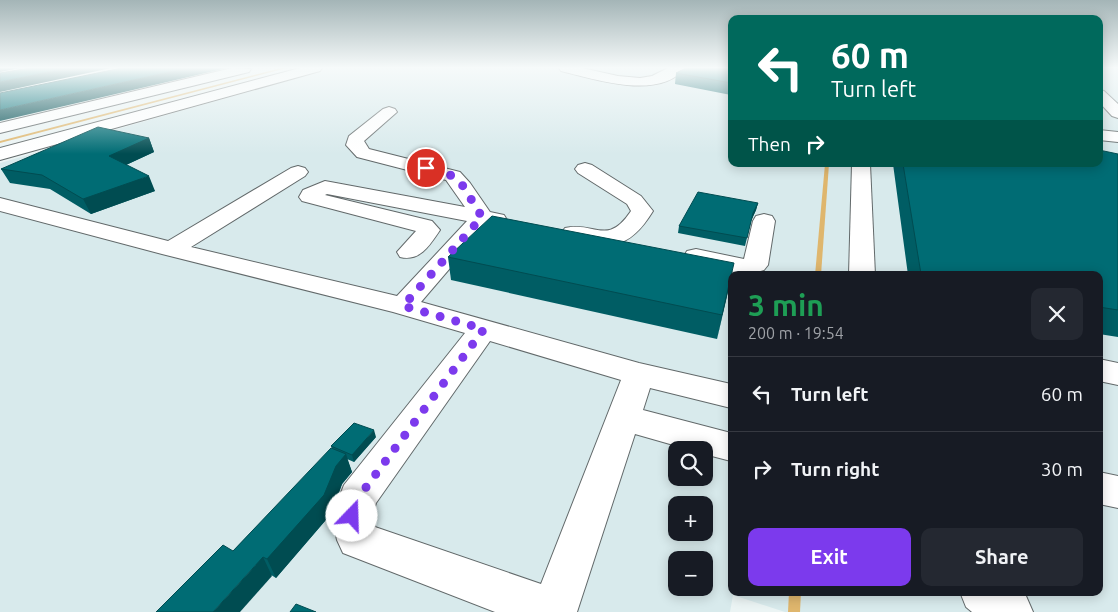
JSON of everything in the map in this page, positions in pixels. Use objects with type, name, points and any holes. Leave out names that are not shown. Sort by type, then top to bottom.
[{"type":"street","points":[[0,128],[129,97]]},
{"type":"street","points":[[0,135],[142,97]]},
{"type":"street","points":[[0,148],[190,97]]},
{"type":"street","points":[[0,154],[210,97]]},
{"type":"street","points":[[1103,99],[1112,109]]},
{"type":"street","points":[[389,112],[355,140],[355,145],[363,153],[453,176],[463,186],[482,217]]},
{"type":"street","points":[[1103,135],[1118,137]]},
{"type":"street","points":[[861,167],[862,271]]},
{"type":"street","points":[[585,169],[634,200],[642,210],[627,232],[609,239]]},
{"type":"street","points":[[171,249],[298,172]]},
{"type":"street","points":[[409,252],[429,230],[424,226],[309,197],[310,194],[325,187],[521,224]]},
{"type":"street","points":[[0,204],[171,249],[403,306],[639,374],[728,395]]},
{"type":"street","points":[[403,306],[482,217]]},
{"type":"street","points":[[673,252],[747,267],[755,265],[764,221]]},
{"type":"street","points":[[550,229],[646,246]]},
{"type":"street","points":[[484,329],[358,498],[352,516],[358,540],[554,612],[639,374]]},
{"type":"street","points":[[1103,371],[1118,374]]},
{"type":"street","points":[[623,418],[728,447]]},
{"type":"street","points":[[1103,489],[1118,492]]},
{"type":"street","points":[[988,596],[1010,612]]},
{"type":"shaded area","points":[[231,97],[728,97],[728,167],[1103,167],[1103,97],[1118,97],[1118,612],[785,612],[736,596],[1103,596],[1103,271],[728,271],[728,596],[733,596],[730,612],[0,612],[0,163]]},
{"type":"building","points":[[0,97],[60,97],[0,110]]},
{"type":"building","points":[[98,127],[149,138],[109,156],[149,176],[83,199],[42,175],[1,169]]},
{"type":"building","points":[[1103,151],[1118,154],[1118,310],[1103,308],[1103,271],[921,271],[903,167],[1103,167]]},
{"type":"building","points":[[698,192],[758,203],[753,213],[747,238],[679,226]]},
{"type":"building","points":[[492,216],[734,263],[732,271],[728,271],[728,289],[722,315],[448,257]]},
{"type":"building","points":[[354,423],[374,430],[352,455],[331,446]]},
{"type":"building","points":[[331,448],[346,454],[336,466],[324,495],[267,559],[263,557],[213,612],[156,612],[223,545],[233,551]]},
{"type":"building","points":[[296,604],[316,612],[290,612]]},
{"type":"waterway","points":[[0,142],[175,97]]},
{"type":"waterway","points":[[818,271],[827,167]]},
{"type":"waterway","points":[[794,612],[795,596]]},
{"type":"route","points":[[352,516],[358,498],[484,329],[403,306],[482,217],[463,186],[453,176],[426,168]]}]
